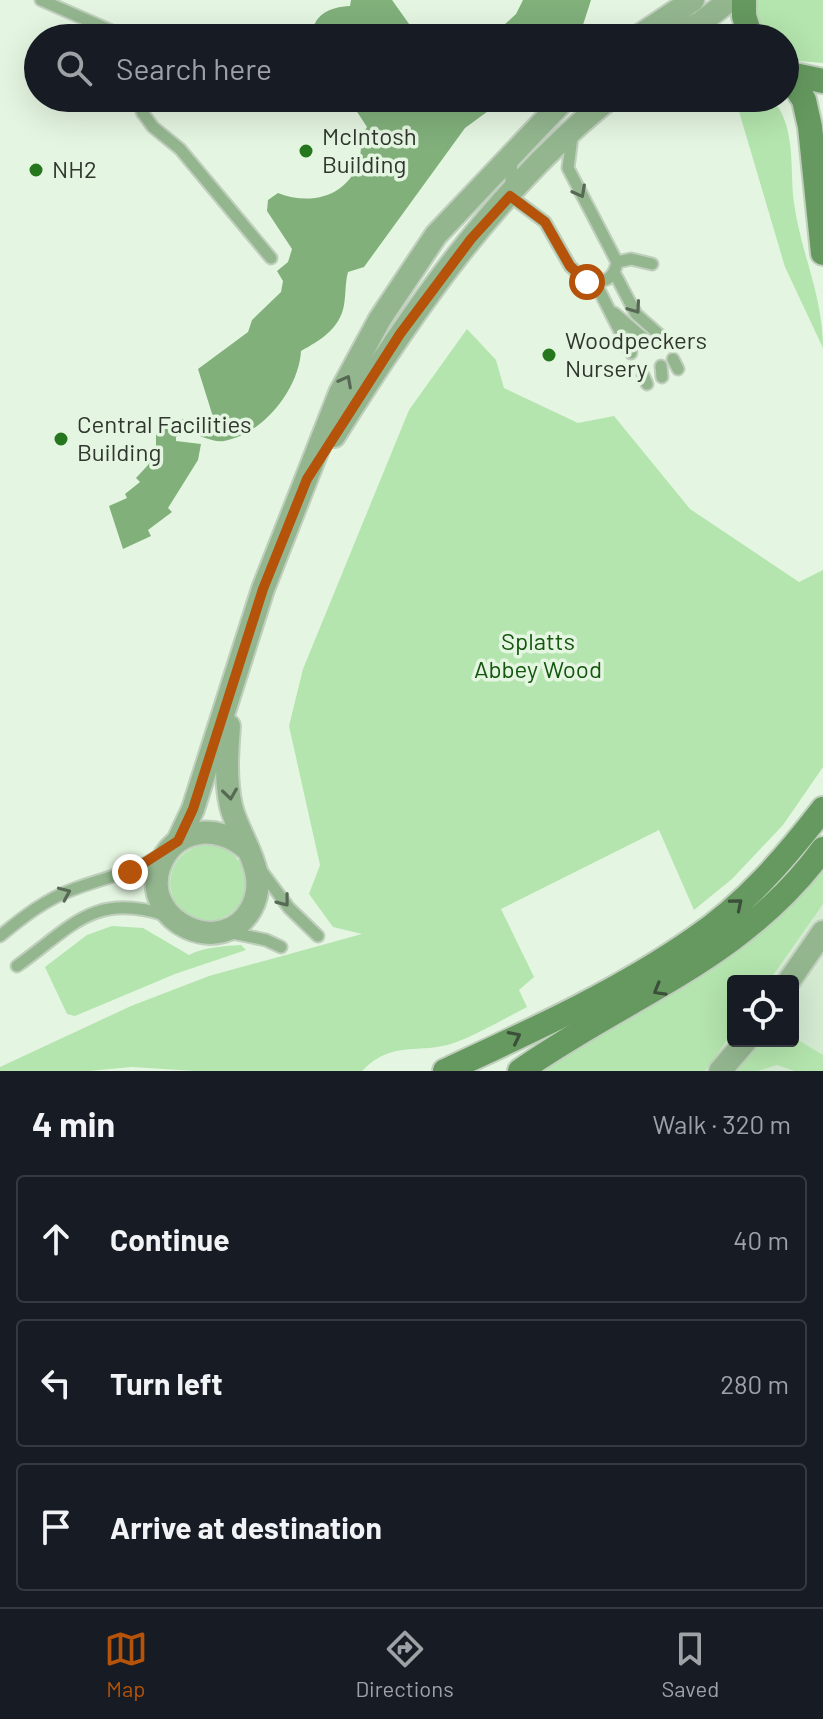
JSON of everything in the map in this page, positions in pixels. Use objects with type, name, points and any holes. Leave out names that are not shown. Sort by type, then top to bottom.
[{"type":"street","points":[[657,24],[693,0]]},
{"type":"street","points":[[698,24],[730,0]]},
{"type":"street","points":[[744,0],[747,24]]},
{"type":"street","points":[[799,76],[823,81]]},
{"type":"street","points":[[799,93],[804,100],[810,127],[823,253]]},
{"type":"street","points":[[232,688],[226,765],[231,806],[251,856],[258,887],[250,912],[238,924],[222,932],[198,933],[170,917],[157,888],[163,858],[175,844],[193,809],[263,589],[340,393],[380,319],[436,235],[552,112]]},
{"type":"street","points":[[307,479],[418,308],[560,138],[593,112]]},
{"type":"street","points":[[445,1071],[637,974],[696,939],[746,897],[790,853],[823,809]]},
{"type":"street","points":[[175,844],[206,831],[235,839],[251,856]]},
{"type":"street","points":[[520,1071],[671,982],[729,943],[778,904],[823,849]]},
{"type":"street","points":[[793,975],[823,932]]},
{"type":"street","points":[[720,1071],[741,1047]]},
{"type":"lane","points":[[41,0],[96,24]]},
{"type":"lane","points":[[142,112],[153,127],[180,149],[271,258]]},
{"type":"lane","points":[[582,121],[570,140],[568,168],[636,314],[662,337]]},
{"type":"lane","points":[[512,151],[510,196],[545,222],[570,266],[587,282],[595,282],[631,259],[652,264]]},
{"type":"lane","points":[[595,282],[631,353]]},
{"type":"lane","points":[[608,308],[649,343]]},
{"type":"lane","points":[[0,936],[42,904],[71,890],[142,867],[175,844]]},
{"type":"lane","points":[[251,856],[289,908],[318,936]]},
{"type":"lane","points":[[17,966],[72,922],[93,910],[132,906],[170,917]]},
{"type":"lane","points":[[222,932],[266,940],[281,947]]},
{"type":"shaded area","points":[[351,0],[392,0],[409,24],[315,24],[329,10],[350,6]]},
{"type":"shaded area","points":[[523,0],[591,0],[583,24],[505,24],[516,14]]},
{"type":"shaded area","points":[[357,112],[487,112],[465,128],[364,267],[348,272],[344,305],[338,321],[321,338],[301,351],[294,380],[277,407],[239,437],[217,441],[194,434],[176,437],[176,441],[201,444],[198,460],[168,508],[172,512],[148,530],[151,536],[123,549],[109,506],[127,498],[125,494],[140,482],[136,478],[148,465],[156,445],[156,419],[214,420],[198,369],[248,332],[252,320],[281,292],[283,281],[277,271],[288,262],[292,249],[267,211],[268,200],[278,193],[316,198],[338,189],[355,171],[367,127]]},
{"type":"shaded area","points":[[823,884],[823,1071],[641,1071],[727,990],[727,1047],[799,1047],[799,975],[741,975]]},
{"type":"green space","points":[[752,0],[823,0],[823,63],[799,61],[799,24],[760,24],[752,10]]},
{"type":"green space","points":[[739,112],[781,112],[785,123],[790,145],[794,203],[816,292],[823,348],[785,267]]},
{"type":"green space","name":"Splatts Abbey Wood","points":[[467,329],[496,360],[504,388],[578,423],[614,416],[690,509],[799,582],[823,570],[823,767],[783,825],[732,879],[694,910],[659,830],[501,909],[534,977],[519,990],[527,1007],[454,1043],[396,1051],[373,1061],[362,1071],[195,1071],[132,1067],[88,1071],[0,1071],[0,1067],[131,1006],[209,976],[362,934],[333,927],[309,894],[320,865],[289,726],[303,669],[409,410]]},
{"type":"green space","points":[[208,845],[222,848],[235,856],[243,869],[246,883],[243,897],[235,910],[222,918],[208,921],[194,918],[181,910],[173,897],[170,883],[173,869],[181,856],[194,848]]},
{"type":"green space","points":[[823,871],[823,904],[773,975],[727,975],[727,1040],[705,1071],[536,1071],[724,960],[792,905]]},
{"type":"green space","points":[[112,926],[143,928],[189,955],[228,946],[241,945],[246,950],[175,974],[75,1016],[67,1014],[45,967],[87,935]]},
{"type":"green space","points":[[799,1041],[823,1055],[823,1071],[795,1071],[777,1065],[758,1071],[734,1071],[753,1047],[799,1047]]},
{"type":"place","name":"McIntosh Building","points":[[306,151]]},
{"type":"place","name":"NH2","points":[[36,170]]},
{"type":"place","name":"Woodpeckers Nursery","points":[[549,355]]},
{"type":"place","name":"Central Facilities Building","points":[[61,439]]},
{"type":"route","points":[[130,872],[178,841],[193,809],[263,589],[307,479],[400,334],[471,239],[510,196],[545,222],[570,266],[587,282]]}]
